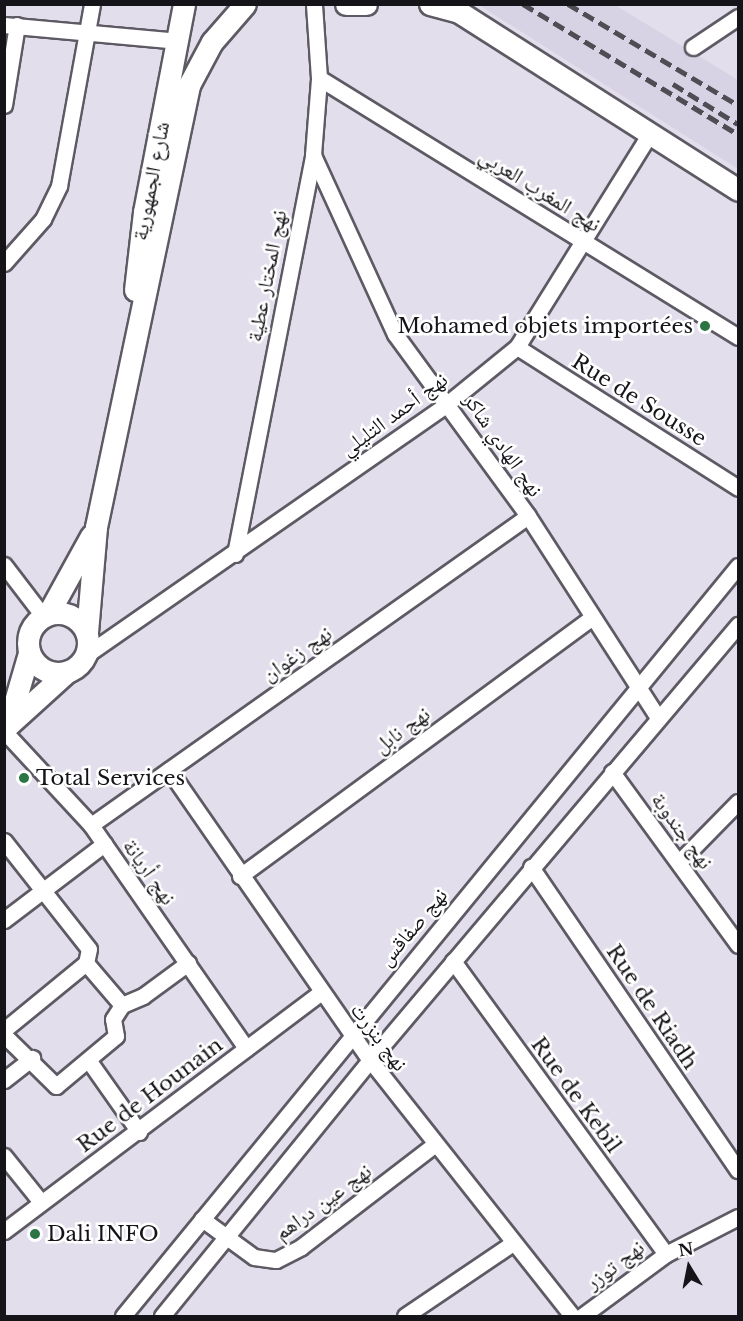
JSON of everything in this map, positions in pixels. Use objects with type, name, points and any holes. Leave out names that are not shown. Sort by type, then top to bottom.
[{"type":"main road","name":"شارع الجمهورية","points":[[131,360],[137,255],[179,41],[184,4]]},
{"type":"main road","points":[[7,717],[86,656],[96,527],[189,86],[212,42],[244,4]]},
{"type":"main road","points":[[346,4],[366,4]]},
{"type":"main road","points":[[430,4],[459,12],[738,190]]},
{"type":"main road","points":[[7,717],[29,653],[28,636],[46,615],[96,527]]},
{"type":"main road","points":[[46,615],[75,618],[87,632]]},
{"type":"main road","points":[[29,653],[41,668],[68,671]]},
{"type":"street","points":[[4,262],[43,219],[59,186],[92,4]]},
{"type":"street","name":"نهج المختار عطية","points":[[235,554],[313,155],[319,78],[314,4]]},
{"type":"street","points":[[693,47],[738,17]]},
{"type":"street","points":[[4,105],[11,25],[179,41]]},
{"type":"street","name":"نهج المغرب العربي","points":[[319,78],[738,337]]},
{"type":"street","name":"نهج أحمد التليلي","points":[[86,656],[448,403],[517,347],[650,133]]},
{"type":"street","name":"نهج الهادي شاكر","points":[[313,155],[386,319],[528,516],[590,619],[658,718]]},
{"type":"street","name":"Rue de Sousse","points":[[517,347],[738,488]]},
{"type":"street","name":"نهج زغوان","points":[[91,825],[528,516]]},
{"type":"street","points":[[4,565],[46,615]]},
{"type":"street","name":"نهج صفاقس","points":[[123,1317],[352,1034],[639,690],[738,566]]},
{"type":"street","name":"نهج نابل","points":[[240,876],[590,619]]},
{"type":"street","points":[[162,1317],[370,1060],[738,625]]},
{"type":"street","name":"نهج أريانة","points":[[7,717],[91,825],[246,1048]]},
{"type":"street","name":"نهج بنزرت","points":[[168,770],[320,993],[434,1145],[572,1317]]},
{"type":"street","name":"نهج جندوبة","points":[[612,772],[738,945]]},
{"type":"street","points":[[679,862],[738,802]]},
{"type":"street","points":[[4,841],[89,948],[86,963],[4,1030]]},
{"type":"street","points":[[4,920],[104,844]]},
{"type":"street","name":"Rue de Riadh","points":[[531,867],[738,1170]]},
{"type":"street","name":"Rue de Kebil","points":[[453,961],[666,1254]]},
{"type":"street","points":[[86,963],[122,1005]]},
{"type":"street","points":[[4,1035],[32,1058],[56,1086],[116,1036],[113,1019],[122,1005],[143,996],[188,963]]},
{"type":"street","name":"Rue de Hounain","points":[[4,1231],[139,1132],[320,993]]},
{"type":"street","points":[[4,1080],[32,1058]]},
{"type":"street","points":[[89,1060],[139,1132]]},
{"type":"street","name":"نهج عين دراهم","points":[[202,1219],[226,1238],[264,1260],[285,1257],[434,1145]]},
{"type":"street","points":[[4,1156],[41,1202]]},
{"type":"street","name":"نهج توزر","points":[[582,1317],[666,1254],[738,1217]]},
{"type":"street","points":[[405,1317],[513,1244]]},
{"type":"shaded area","points":[[479,5],[615,5],[738,80],[738,169]]},
{"type":"railway","points":[[523,4],[738,134]]},
{"type":"railway","points":[[568,4],[738,105]]},
{"type":"railway","points":[[673,84],[738,124]]},
{"type":"place","name":"Mohamed objets importées","points":[[705,326]]},
{"type":"place","name":"Total Services","points":[[24,778]]},
{"type":"place","name":"Dali INFO","points":[[35,1234]]}]
